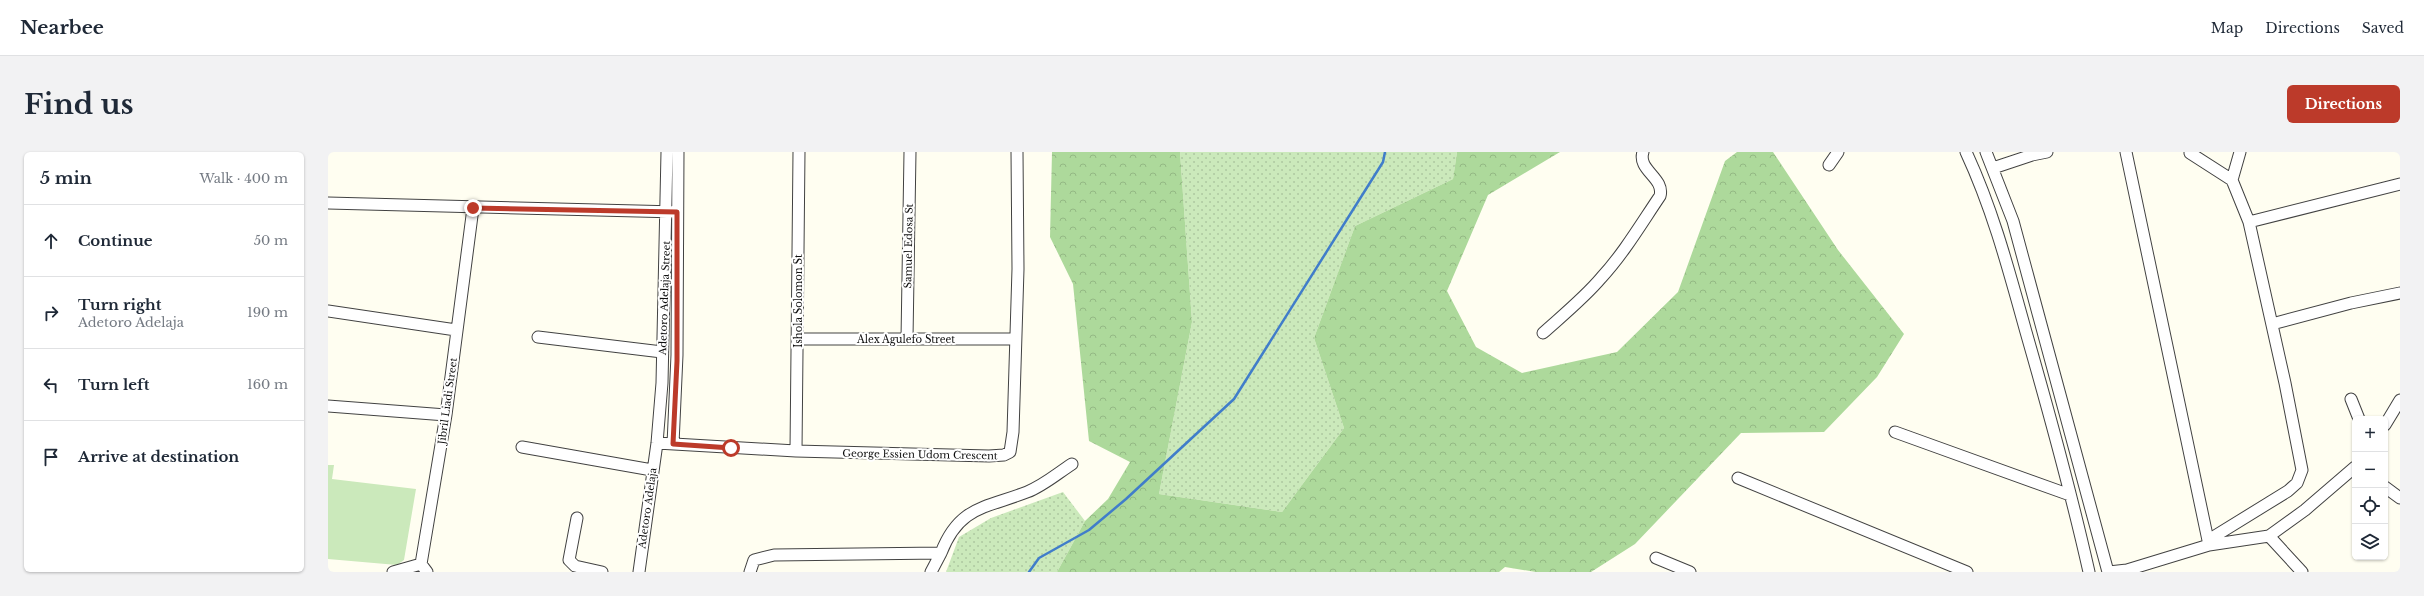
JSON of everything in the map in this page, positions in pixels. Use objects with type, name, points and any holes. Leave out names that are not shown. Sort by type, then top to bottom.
[{"type":"street","name":"Adetoro Adelaja Street","points":[[657,443],[672,212],[667,152]]},
{"type":"street","points":[[673,444],[677,361],[672,212],[678,152]]},
{"type":"street","name":"Ishola Solomon St","points":[[796,451],[799,152]]},
{"type":"street","name":"Samuel Edosa St","points":[[907,339],[910,152]]},
{"type":"street","name":"George Essien Udom Crescent","points":[[657,443],[796,451],[1004,456],[1010,452],[1012,447],[1018,269],[1017,152]]},
{"type":"street","points":[[1543,332],[1602,278],[1632,238],[1660,196],[1662,190],[1659,183],[1643,163],[1643,152]]},
{"type":"street","points":[[1829,165],[1838,152]]},
{"type":"street","points":[[1966,152],[1980,182],[2004,252],[2078,525],[2089,572]]},
{"type":"street","points":[[1986,152],[2013,221],[2108,572],[2127,570],[2209,545],[2269,536],[2306,510],[2352,470]]},
{"type":"street","points":[[1993,168],[2032,155],[2047,152]]},
{"type":"street","points":[[2126,152],[2209,545]]},
{"type":"street","points":[[2232,180],[2240,152]]},
{"type":"street","points":[[2190,153],[2232,180],[2249,222],[2302,461],[2300,477],[2288,491],[2215,536],[2209,545]]},
{"type":"street","points":[[2249,222],[2400,184]]},
{"type":"street","points":[[328,203],[473,208],[672,212]]},
{"type":"street","name":"Jibril Liadi Street","points":[[392,572],[424,568],[473,208]]},
{"type":"street","points":[[2272,324],[2351,303],[2400,293]]},
{"type":"street","points":[[328,311],[456,330]]},
{"type":"street","points":[[538,337],[662,352]]},
{"type":"street","name":"Alex Agulefo Street","points":[[798,339],[1015,339]]},
{"type":"street","points":[[2351,399],[2358,416]]},
{"type":"street","points":[[2388,421],[2400,400]]},
{"type":"street","points":[[328,406],[446,415]]},
{"type":"street","points":[[1895,432],[2070,495]]},
{"type":"street","name":"Adetoro Adelaja","points":[[638,572],[657,443]]},
{"type":"street","points":[[522,447],[652,470]]},
{"type":"street","points":[[931,572],[947,537],[967,514],[1029,491],[1072,464]]},
{"type":"street","points":[[1738,478],[1967,572]]},
{"type":"street","points":[[2386,488],[2400,498]]},
{"type":"street","points":[[577,518],[569,560],[575,566],[602,572]]},
{"type":"street","points":[[2078,525],[2095,522]]},
{"type":"street","points":[[2269,536],[2302,572]]},
{"type":"street","points":[[750,572],[754,560],[774,555],[941,553]]},
{"type":"street","points":[[1656,558],[1690,572]]},
{"type":"green space","points":[[1052,152],[1180,152],[1192,322],[1159,494],[1282,512],[1344,428],[1314,338],[1355,226],[1453,179],[1457,152],[1560,152],[1488,195],[1447,291],[1476,347],[1522,373],[1617,352],[1678,292],[1725,161],[1737,152],[1773,152],[1838,250],[1904,334],[1877,377],[1824,432],[1741,433],[1635,544],[1591,572],[1536,572],[1505,567],[1499,572],[1057,572],[1085,521],[1108,499],[1130,462],[1089,441],[1073,284],[1050,237]]},
{"type":"green space","points":[[1180,152],[1457,152],[1453,179],[1355,226],[1314,338],[1344,428],[1282,512],[1159,494],[1192,322]]},
{"type":"green space","points":[[328,465],[334,465],[332,479],[416,489],[404,560],[397,565],[328,559]]},
{"type":"green space","points":[[1063,492],[1085,521],[1057,572],[946,572],[959,537],[991,518]]},
{"type":"waterway","points":[[1029,572],[1039,558],[1089,530],[1126,499],[1234,399],[1383,162],[1385,152]]},
{"type":"route","points":[[473,208],[677,212],[677,361],[673,444],[731,448]]}]
